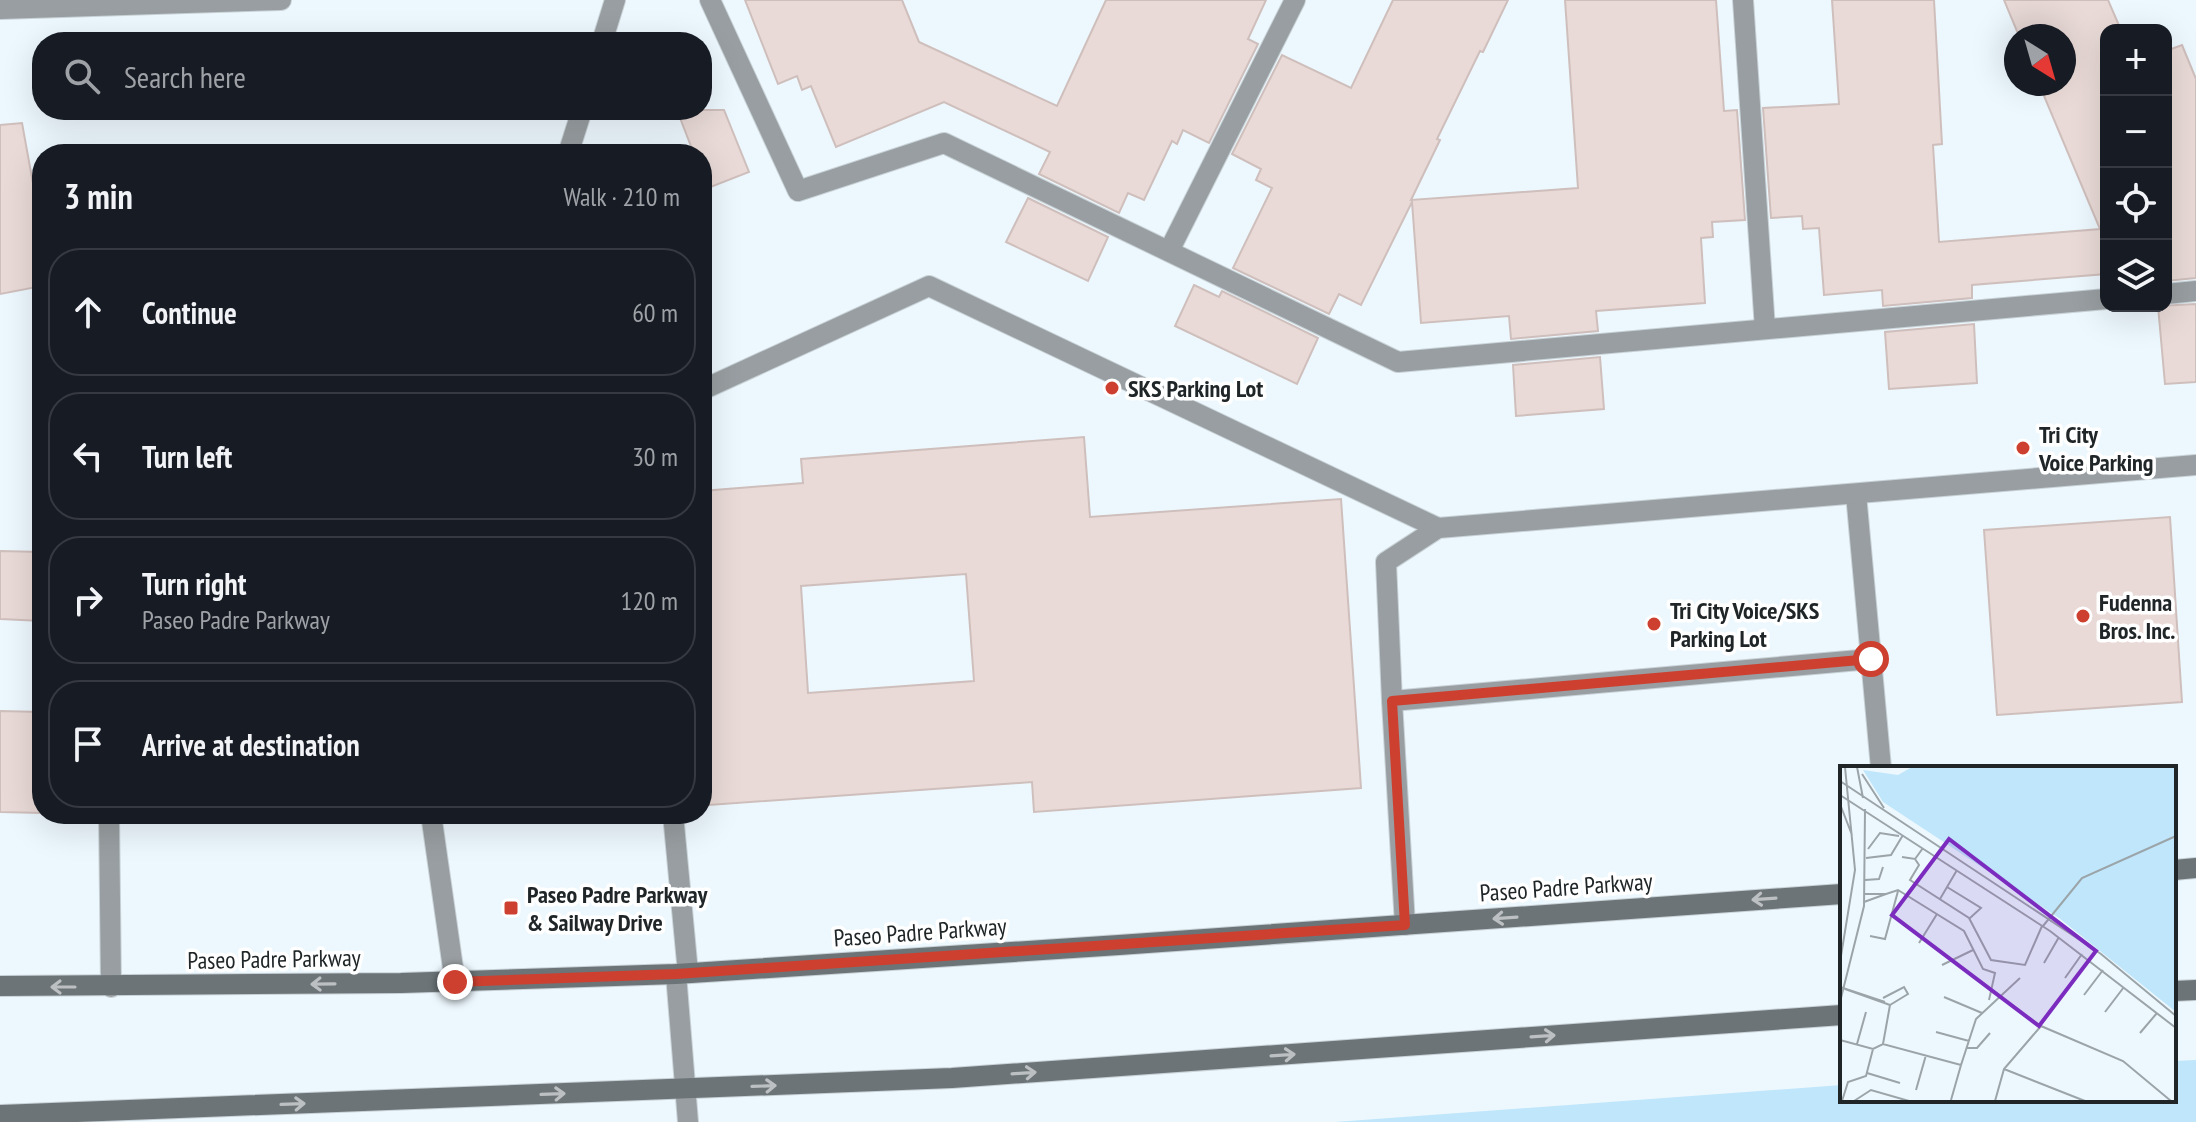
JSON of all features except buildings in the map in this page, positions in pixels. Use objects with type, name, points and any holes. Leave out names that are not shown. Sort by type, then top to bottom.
[{"type":"main road","points":[[2176,870],[2196,868]]},
{"type":"main road","name":"Paseo Padre Parkway","points":[[0,986],[455,982],[682,974],[1840,894]]},
{"type":"main road","points":[[2176,991],[2196,990]]},
{"type":"main road","points":[[0,1115],[952,1078],[1840,1015]]},
{"type":"street","points":[[0,9],[281,0]]},
{"type":"street","points":[[605,32],[615,0]]},
{"type":"street","points":[[710,0],[798,191],[944,143],[1398,362],[2100,300]]},
{"type":"street","points":[[1169,251],[1295,0]]},
{"type":"street","points":[[1743,0],[1765,329]]},
{"type":"street","points":[[571,144],[579,120]]},
{"type":"street","points":[[712,385],[929,286],[1438,528]]},
{"type":"street","points":[[2172,293],[2196,291]]},
{"type":"street","points":[[1405,925],[1386,562],[1438,528],[2196,465]]},
{"type":"street","points":[[1856,494],[1881,766]]},
{"type":"street","points":[[1392,701],[1871,659]]},
{"type":"street","points":[[109,824],[111,987]]},
{"type":"street","points":[[432,824],[455,982]]},
{"type":"street","points":[[674,824],[688,1122]]},
{"type":"shaded area","points":[[2196,1060],[2196,1122],[1335,1122],[1840,1085],[1840,1102],[2176,1102],[2176,1061]]},
{"type":"place","name":"SKS Parking Lot","points":[[1112,388]]},
{"type":"place","name":"Tri City Voice Parking","points":[[2023,448]]},
{"type":"place","name":"Fudenna Bros. Inc.","points":[[2083,616]]},
{"type":"place","name":"Tri City Voice/SKS Parking Lot","points":[[1654,624]]},
{"type":"place","name":"Paseo Padre Parkway & Sailway Drive","points":[[511,908]]},
{"type":"route","points":[[455,982],[766,969],[1405,925],[1392,701],[1871,659]]}]
